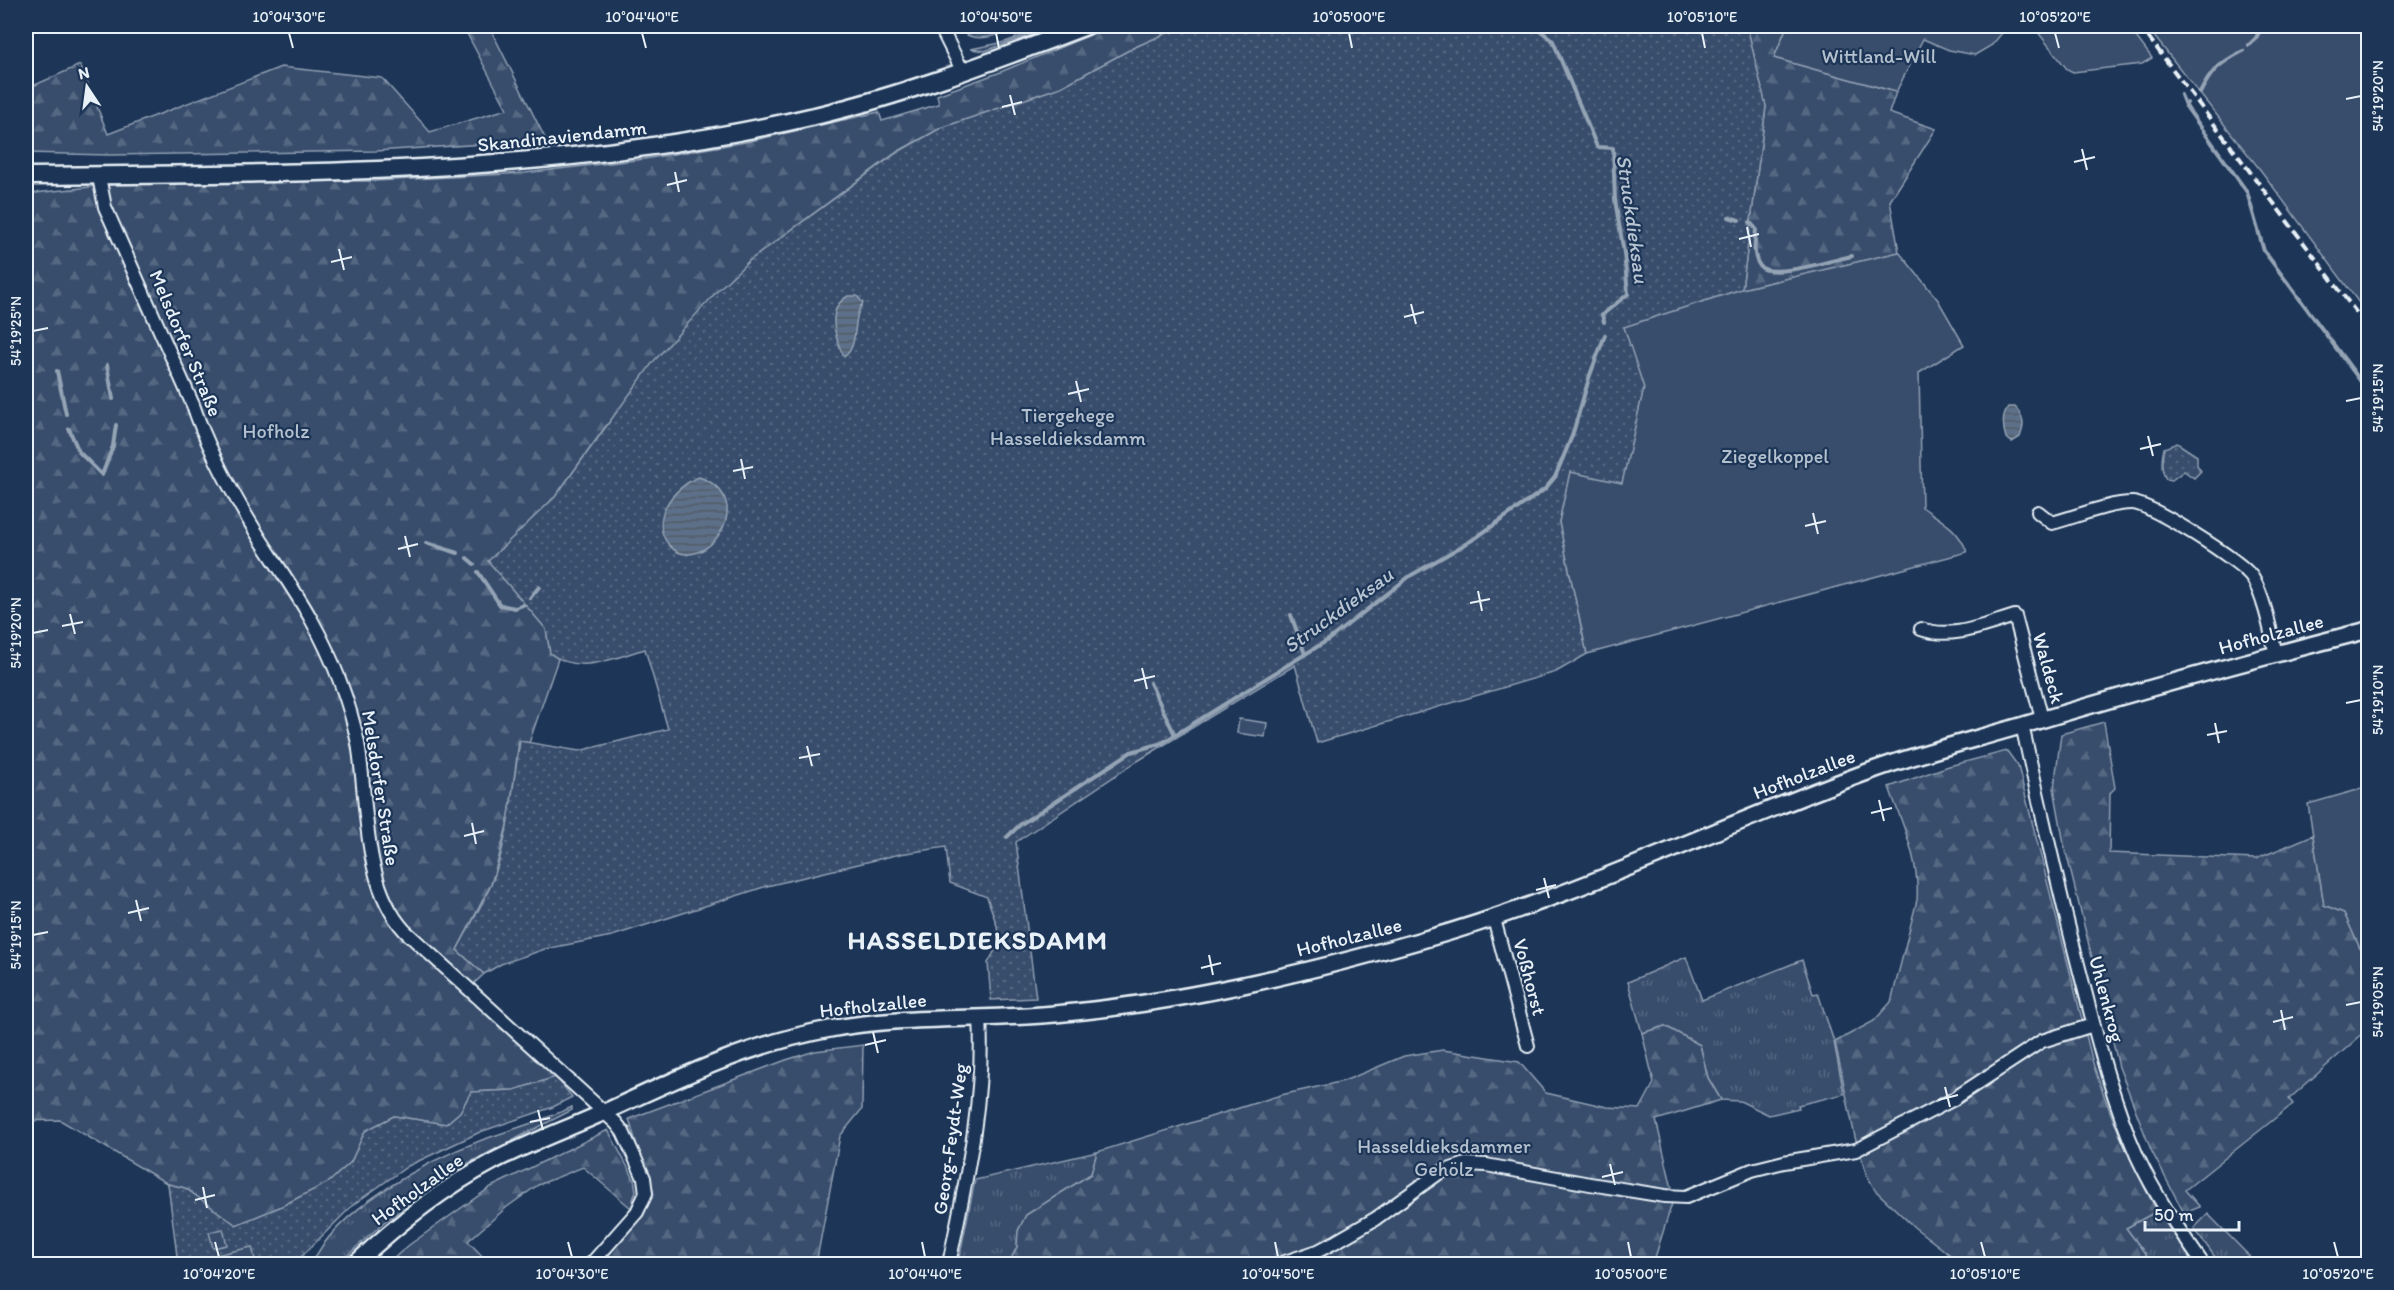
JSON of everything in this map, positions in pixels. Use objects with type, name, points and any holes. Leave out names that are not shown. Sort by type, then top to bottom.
[{"type":"main road","name":"Skandinaviendamm","points":[[26,176],[99,177],[364,172],[463,167],[634,150],[820,115],[914,90],[1086,26]]},
{"type":"street","points":[[940,26],[963,72]]},
{"type":"street","name":"Melsdorfer Straße","points":[[99,177],[105,207],[193,405],[207,442],[238,503],[311,618],[339,681],[358,743],[375,874],[382,897],[395,920],[405,931],[604,1112],[623,1132],[644,1178],[646,1193],[637,1212],[591,1264]]},
{"type":"street","points":[[2038,512],[2052,523],[2133,503],[2147,506],[2238,562],[2248,571],[2256,583],[2276,655]]},
{"type":"street","name":"Waldeck","points":[[1921,629],[1934,634],[1952,634],[2015,616],[2042,719]]},
{"type":"street","name":"Hofholzallee","points":[[355,1264],[411,1215],[489,1163],[738,1054],[809,1033],[852,1026],[904,1020],[1072,1012],[1198,994],[1395,948],[1494,919],[1869,771],[2042,719],[2368,630]]},
{"type":"street","name":"Uhlenkrog","points":[[2022,725],[2071,942],[2114,1099],[2138,1156],[2169,1215],[2203,1264]]},
{"type":"street","name":"Voßhorst","points":[[1494,919],[1528,1046]]},
{"type":"street","name":"Georg-Feydt-Weg","points":[[949,1264],[978,1104],[982,1048],[980,1018]]},
{"type":"street","points":[[1279,1264],[1296,1260],[1337,1241],[1375,1219],[1439,1173],[1466,1164],[1486,1165],[1665,1196],[1686,1197],[1752,1170],[1784,1162],[1856,1150],[1952,1100],[2042,1041],[2093,1025]]},
{"type":"green space","points":[[463,26],[489,26],[546,140],[376,151],[109,155],[26,153],[26,89],[80,65],[108,134],[281,67],[382,78],[430,132],[507,109]]},
{"type":"green space","points":[[977,26],[1022,26],[983,38],[968,35],[962,31]]},
{"type":"green space","points":[[1049,26],[1056,26],[985,51],[971,49],[1005,42]]},
{"type":"green space","name":"Hofholz","points":[[1112,26],[1183,26],[1133,48],[1061,87],[941,128],[897,152],[749,261],[720,289],[606,426],[555,497],[489,561],[546,629],[550,653],[558,659],[529,743],[519,741],[509,817],[491,884],[457,950],[484,974],[466,991],[556,1077],[514,1090],[471,1092],[460,1112],[446,1124],[394,1116],[365,1131],[351,1162],[329,1182],[280,1207],[236,1225],[185,1188],[168,1184],[60,1120],[26,1121],[26,194],[146,181],[375,181],[525,173],[644,159],[746,142],[879,112],[882,121],[939,104],[937,95],[998,73]]},
{"type":"green space","name":"Tiergehege Hasseldieksdamm","points":[[1183,26],[1747,26],[1766,106],[1742,289],[1625,327],[1644,388],[1622,484],[1570,473],[1559,522],[1587,654],[1556,672],[1317,743],[1295,665],[1136,762],[1016,842],[1036,998],[991,1000],[988,963],[999,943],[997,926],[987,897],[950,883],[946,847],[900,854],[767,886],[612,936],[545,949],[501,964],[484,974],[457,950],[491,885],[497,868],[506,832],[520,741],[579,751],[668,729],[645,649],[596,663],[584,664],[561,660],[550,653],[546,629],[488,561],[555,497],[653,362],[720,288],[749,261],[898,152],[941,128],[1061,87],[1133,48]]},
{"type":"green space","points":[[1747,26],[1787,26],[1774,58],[1896,92],[1889,113],[1936,129],[1890,201],[1899,252],[1742,289],[1766,107]]},
{"type":"green space","name":"Wittland-Will","points":[[1787,26],[2008,26],[1992,45],[1975,55],[1949,50],[1923,39],[1896,92],[1774,58]]},
{"type":"green space","points":[[2033,26],[2128,26],[2152,58],[2142,64],[2073,72],[2067,69]]},
{"type":"green space","points":[[2146,26],[2368,26],[2368,315],[2262,172]]},
{"type":"green space","name":"Ziegelkoppel","points":[[1899,252],[1938,300],[1964,345],[1919,373],[1922,507],[1954,531],[1967,552],[1587,654],[1559,522],[1570,472],[1622,483],[1644,388],[1624,327],[1742,289]]},
{"type":"green space","points":[[2177,443],[2197,456],[2197,465],[2201,471],[2194,478],[2184,471],[2172,480],[2166,479],[2164,475],[2162,463],[2164,448]]},
{"type":"green space","points":[[1239,719],[1267,723],[1265,737],[1237,733]]},
{"type":"green space","points":[[2104,722],[2115,788],[2110,793],[2109,853],[2256,859],[2313,835],[2324,905],[2344,913],[2368,966],[2368,1029],[2289,1099],[2293,1104],[2185,1190],[2200,1207],[2184,1213],[2151,1150],[2119,1067],[2064,844],[2054,788],[2061,734]]},
{"type":"green space","points":[[2007,751],[2018,766],[2099,1082],[2121,1138],[2157,1211],[2126,1228],[2153,1264],[1962,1264],[1914,1227],[1875,1190],[1867,1175],[1855,1137],[1835,1042],[1874,1021],[1891,1002],[1917,900],[1913,856],[1889,787],[1949,766]]},
{"type":"green space","points":[[2368,787],[2368,966],[2344,913],[2324,905],[2308,804]]},
{"type":"green space","points":[[1686,957],[1702,1000],[1802,960],[1813,994],[1818,993],[1834,1042],[1844,1094],[1798,1105],[1799,1108],[1769,1115],[1740,1101],[1721,1100],[1708,1078],[1700,1045],[1665,1026],[1642,1033],[1628,982]]},
{"type":"green space","name":"Hasseldieksdammer Gehölz","points":[[1665,1026],[1700,1045],[1708,1078],[1721,1100],[1656,1120],[1674,1197],[1653,1264],[1000,1264],[1009,1263],[1017,1247],[1018,1231],[1026,1215],[1091,1174],[1097,1152],[1281,1095],[1344,1081],[1404,1056],[1443,1050],[1519,1062],[1546,1093],[1607,1107],[1640,1109],[1654,1083],[1642,1033]]},
{"type":"green space","points":[[863,1045],[862,1109],[840,1136],[816,1264],[598,1264],[638,1214],[583,1167],[538,1185],[507,1207],[468,1241],[484,1258],[477,1264],[387,1264],[409,1245],[491,1187],[608,1130],[634,1179],[636,1191],[633,1200],[638,1213],[647,1178],[629,1119],[786,1060],[815,1051]]},
{"type":"green space","points":[[556,1077],[572,1097],[553,1107],[480,1132],[408,1166],[354,1204],[294,1264],[178,1264],[168,1184],[185,1188],[236,1225],[280,1207],[329,1182],[351,1162],[365,1131],[394,1116],[446,1124],[460,1112],[471,1092],[514,1090]]},
{"type":"green space","points":[[572,1107],[572,1110],[457,1169],[383,1223],[338,1264],[312,1264],[324,1244],[341,1225],[385,1189],[460,1149]]},
{"type":"green space","points":[[1097,1152],[1091,1174],[1026,1215],[1018,1231],[1017,1247],[1009,1263],[958,1264],[975,1180]]},
{"type":"green space","points":[[2157,1211],[2195,1264],[2153,1264],[2126,1228]]},
{"type":"green space","points":[[2208,1214],[2257,1264],[2220,1264],[2194,1228]]},
{"type":"green space","points":[[223,1229],[227,1245],[213,1248],[209,1232]]},
{"type":"green space","points":[[252,1247],[256,1264],[190,1264],[189,1261]]},
{"type":"shaded area","points":[[848,296],[857,296],[863,303],[857,316],[852,346],[844,357],[835,333],[834,316],[836,308]]},
{"type":"shaded area","points":[[2008,407],[2015,407],[2023,421],[2020,437],[2012,442],[2006,438],[2003,426],[2004,414]]},
{"type":"shaded area","points":[[699,477],[718,488],[726,502],[726,518],[720,533],[709,545],[696,553],[682,553],[669,545],[663,535],[662,515],[666,505],[680,488]]},
{"type":"waterway","name":"Struckdieksau","points":[[1535,26],[1553,41],[1597,147],[1613,148],[1615,200],[1628,294],[1602,315],[1604,322]]},
{"type":"waterway","points":[[2249,45],[2256,38],[2262,26]]},
{"type":"waterway","points":[[2200,93],[2217,68],[2243,51]]},
{"type":"waterway","points":[[2181,95],[2185,105]]},
{"type":"waterway","points":[[2187,103],[2185,105],[2247,192],[2264,251],[2368,391]]},
{"type":"waterway","points":[[1729,217],[1739,220]]},
{"type":"waterway","points":[[1750,222],[1756,229],[1757,262],[1766,270],[1789,270],[1852,256]]},
{"type":"waterway","name":"Struckdieksau","points":[[1007,837],[1021,824],[1131,752],[1162,743],[1328,640],[1410,576],[1474,539],[1545,489],[1555,477],[1572,436],[1590,375],[1605,335]]},
{"type":"waterway","points":[[107,365],[113,399]]},
{"type":"waterway","points":[[57,371],[66,414]]},
{"type":"waterway","points":[[69,429],[79,452],[102,475],[113,446],[116,425]]},
{"type":"waterway","points":[[426,543],[458,553]]},
{"type":"waterway","points":[[467,558],[474,564]]},
{"type":"waterway","points":[[478,572],[500,605],[515,608],[523,605]]},
{"type":"waterway","points":[[530,598],[539,587]]},
{"type":"waterway","points":[[1291,615],[1305,654]]},
{"type":"waterway","points":[[1150,683],[1175,735]]},
{"type":"railway","points":[[2140,26],[2368,328]]},
{"type":"district","name":"HASSELDIEKSDAMM","points":[[978,940]]}]
